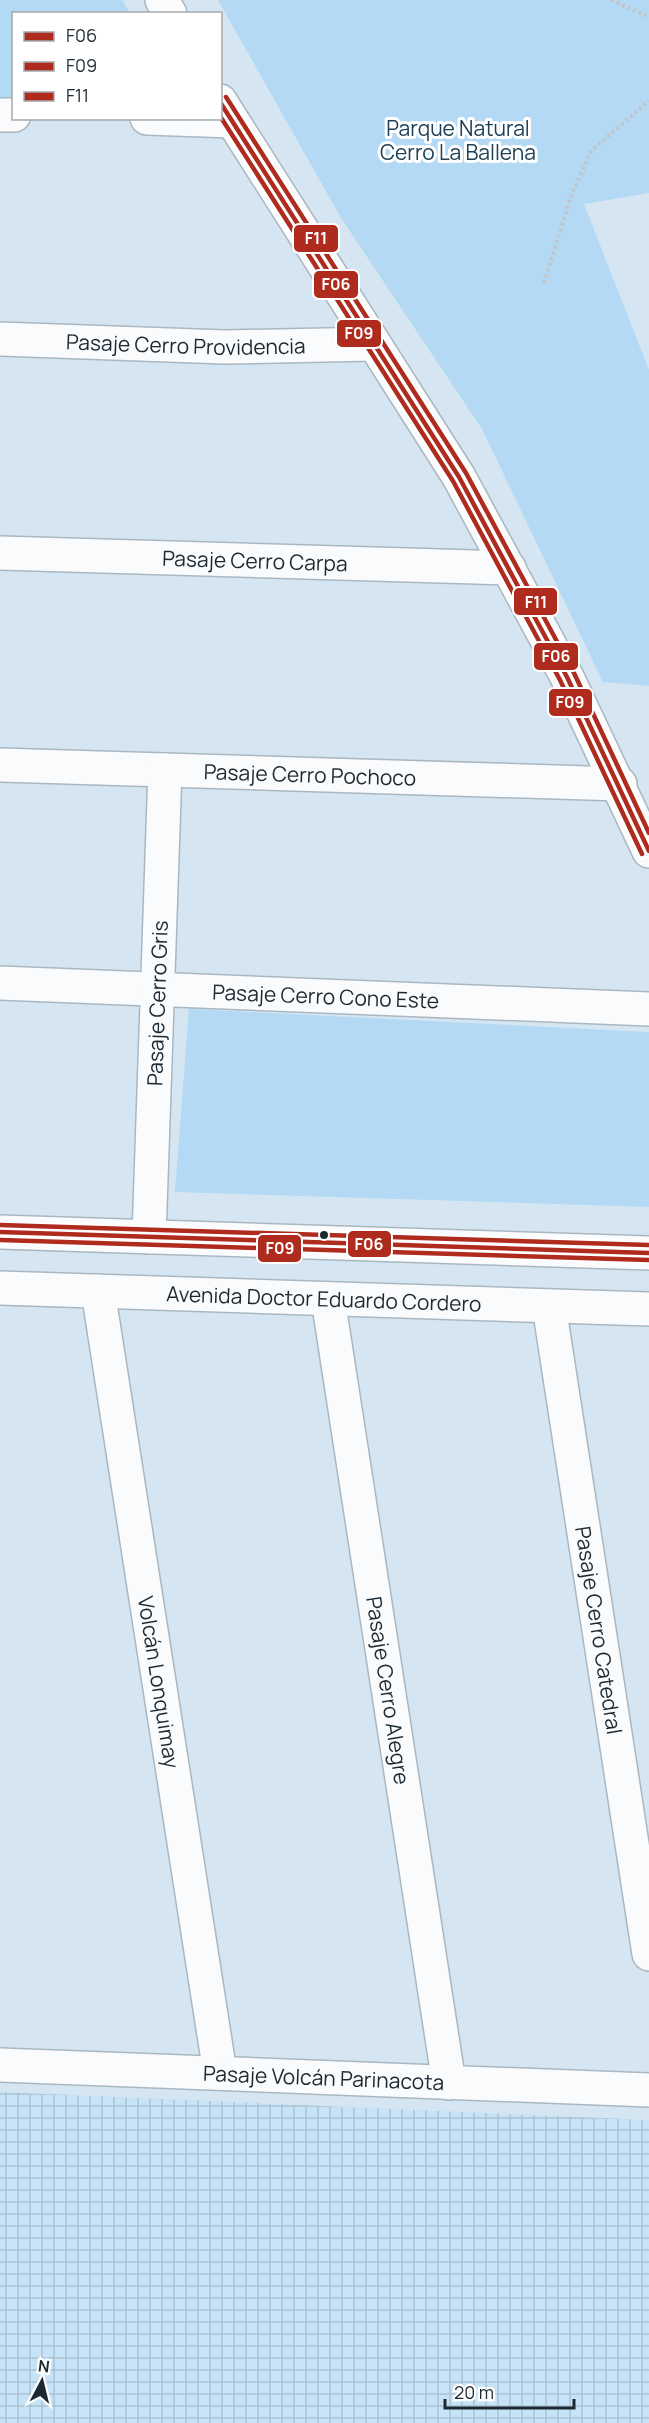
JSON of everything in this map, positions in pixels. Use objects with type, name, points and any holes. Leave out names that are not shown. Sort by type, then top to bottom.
[{"type":"street","points":[[226,111],[459,477],[509,568],[620,784],[649,851]]},
{"type":"street","name":"Pasaje Cerro Providencia","points":[[0,339],[225,347],[373,344]]},
{"type":"street","name":"Pasaje Cerro Carpa","points":[[0,553],[509,568]]},
{"type":"street","name":"Pasaje Cerro Pochoco","points":[[0,765],[620,784]]},
{"type":"street","name":"Pasaje Cerro Gris","points":[[149,1237],[165,770]]},
{"type":"street","name":"Pasaje Cerro Cono Este","points":[[0,983],[649,1009]]},
{"type":"street","points":[[0,1232],[649,1253]]},
{"type":"street","name":"Avenida Doctor Eduardo Cordero","points":[[0,1288],[649,1309]]},
{"type":"street","name":"Volcán Lonquimay","points":[[98,1292],[220,2073]]},
{"type":"street","name":"Pasaje Cerro Alegre","points":[[328,1299],[449,2083]]},
{"type":"street","name":"Pasaje Cerro Catedral","points":[[549,1306],[649,1954]]},
{"type":"street","name":"Pasaje Volcán Parinacota","points":[[0,2064],[649,2090]]},
{"type":"path","points":[[611,0],[649,17]]},
{"type":"path","points":[[544,283],[572,193],[592,150],[649,101]]},
{"type":"shaded area","points":[[0,2092],[649,2120],[649,2423],[0,2423]]},
{"type":"green space","points":[[0,0],[122,0],[129,12],[12,12],[12,98],[0,97]]},
{"type":"green space","name":"Parque Natural Cerro La Ballena","points":[[218,0],[649,0],[649,193],[584,204],[649,370],[649,686],[603,682],[482,429],[341,218]]},
{"type":"green space","points":[[189,1009],[649,1032],[649,1207],[175,1192]]},
{"type":"transit line","name":"F11","points":[[226,97],[466,473],[574,673],[649,833]]},
{"type":"transit line","name":"F06","points":[[222,105],[459,477],[567,677],[649,851]]},
{"type":"transit line","name":"F09","points":[[222,119],[453,481],[560,680],[642,854]]},
{"type":"transit line","name":"F11","points":[[0,1225],[649,1245]]},
{"type":"transit line","name":"F06","points":[[0,1232],[649,1253]]},
{"type":"transit line","name":"F09","points":[[0,1240],[649,1260]]}]
